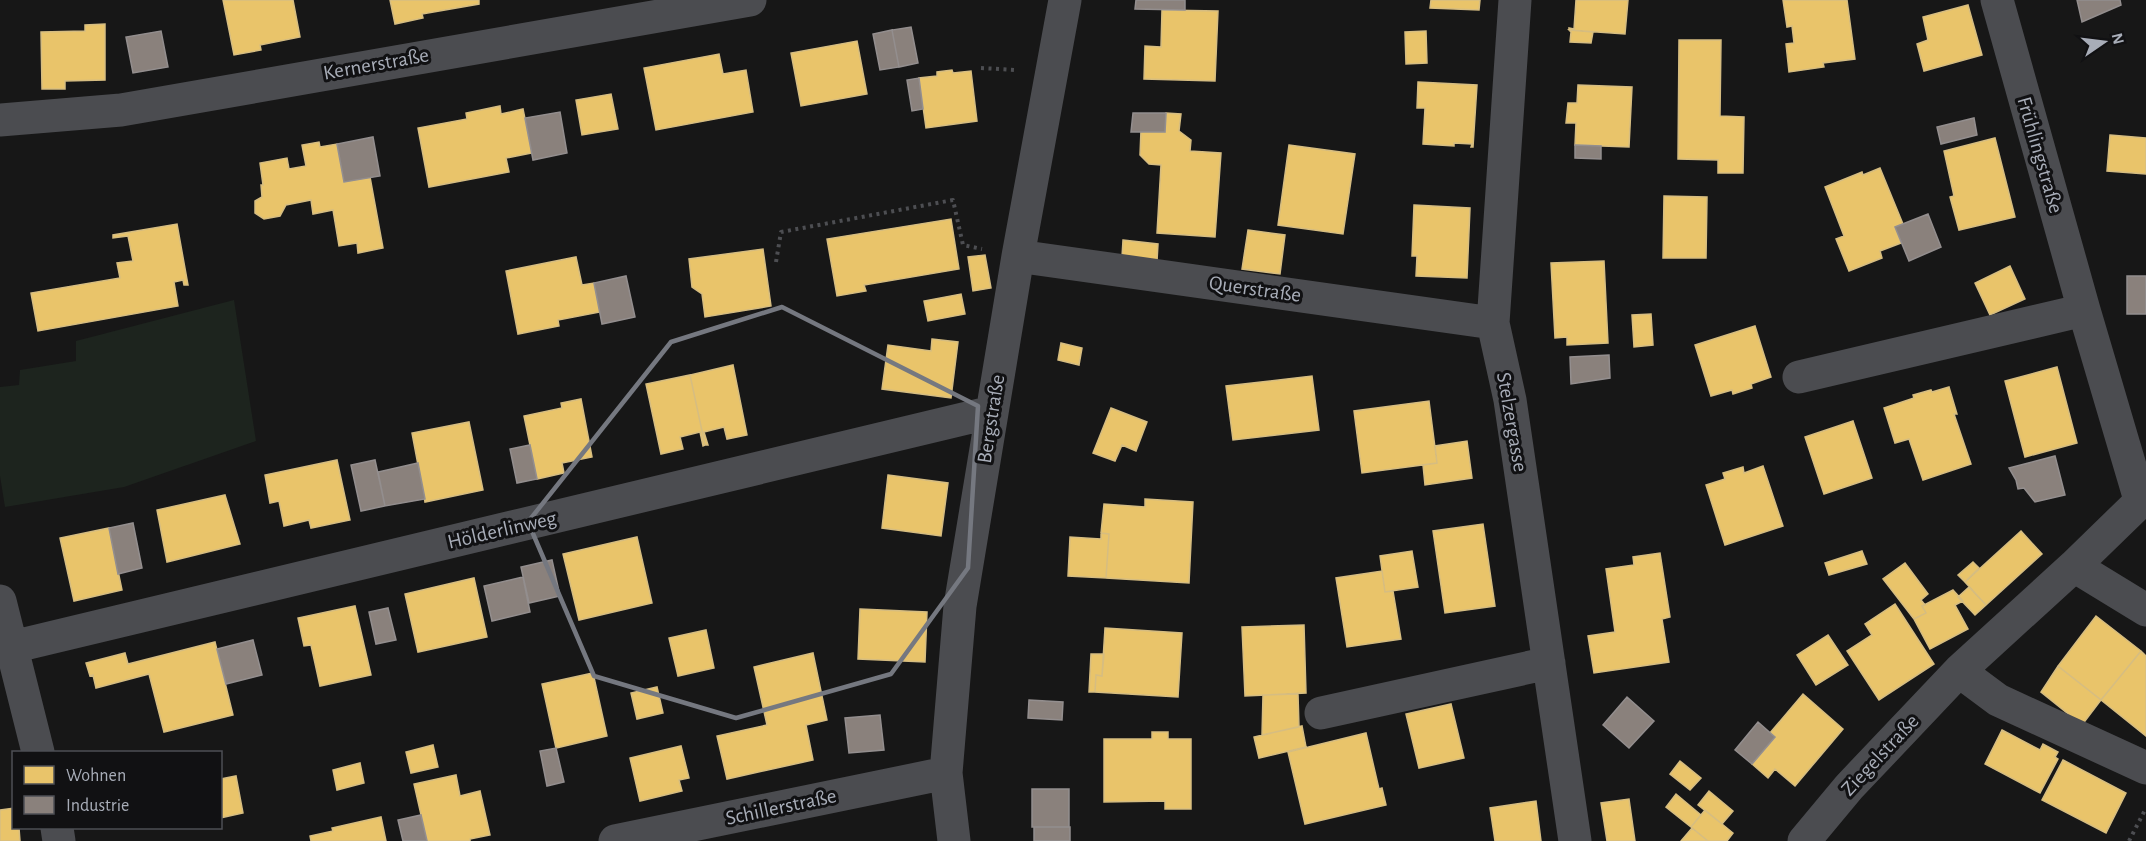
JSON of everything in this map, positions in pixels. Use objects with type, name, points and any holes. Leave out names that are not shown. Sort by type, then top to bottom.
[{"type":"street","name":"Kernerstraße","points":[[0,120],[122,110],[750,0]]},
{"type":"street","name":"Bergstraße","points":[[954,841],[946,773],[960,606],[1018,256],[1065,0]]},
{"type":"street","name":"Stelzergasse","points":[[1515,0],[1493,323],[1510,400],[1575,841]]},
{"type":"street","name":"Frühlingstraße","points":[[1997,0],[2084,310],[2144,500]]},
{"type":"street","name":"Querstraße","points":[[1018,256],[1493,323]]},
{"type":"street","points":[[1798,377],[2084,310]]},
{"type":"street","name":"Hölderlinweg","points":[[12,647],[992,412]]},
{"type":"street","name":"Ziegelstraße","points":[[1804,841],[1849,787],[1959,672],[2144,500]]},
{"type":"street","points":[[2074,566],[2146,610]]},
{"type":"street","points":[[0,601],[12,647],[12,698],[37,751]]},
{"type":"street","points":[[1321,713],[1549,663]]},
{"type":"street","points":[[1959,672],[1998,700],[2146,768]]},
{"type":"street","name":"Schillerstraße","points":[[615,841],[946,773]]},
{"type":"path","points":[[776,262],[781,232],[953,200],[963,245],[1018,256]]},
{"type":"path","points":[[2129,841],[2146,808]]},
{"type":"highlighted area","points":[[782,307],[978,406],[968,568],[891,674],[736,718],[594,676],[528,522],[671,342]]},
{"type":"shaded area","points":[[234,300],[256,441],[124,487],[5,507],[0,476],[0,387],[19,385],[20,370],[76,361],[76,341]]},
{"type":"building: Wohnen","points":[[223,0],[293,0],[300,37],[260,45],[261,50],[234,55]]},
{"type":"building: Wohnen","points":[[390,0],[479,0],[479,4],[422,14],[423,18],[395,24]]},
{"type":"building: Wohnen","points":[[1431,0],[1480,0],[1479,10],[1430,8]]},
{"type":"building: Wohnen","points":[[1576,0],[1628,0],[1625,34],[1569,30],[1569,28],[1574,29]]},
{"type":"building: Wohnen","points":[[1783,0],[1847,0],[1855,59],[1823,63],[1824,67],[1789,72],[1786,44],[1794,43],[1792,26],[1787,27]]},
{"type":"building: Wohnen","points":[[1968,5],[1982,55],[1924,71],[1917,44],[1928,40],[1923,17]]},
{"type":"building: Wohnen","points":[[1162,10],[1218,11],[1215,81],[1144,79],[1145,46],[1161,47]]},
{"type":"building: Wohnen","points":[[105,24],[105,80],[65,81],[65,89],[42,89],[41,32],[85,31],[85,25]]},
{"type":"building: Wohnen","points":[[1569,30],[1593,32],[1591,43],[1570,42],[1571,32]]},
{"type":"building: Wohnen","points":[[1426,31],[1427,63],[1406,64],[1405,32]]},
{"type":"building: Wohnen","points":[[1679,40],[1721,40],[1720,116],[1744,117],[1743,173],[1718,173],[1718,160],[1678,159]]},
{"type":"building: Wohnen","points":[[857,41],[867,94],[801,106],[791,53]]},
{"type":"building: Wohnen","points":[[719,54],[723,74],[746,70],[753,112],[656,130],[644,68]]},
{"type":"building: Wohnen","points":[[952,70],[953,73],[971,71],[977,121],[926,128],[919,78],[937,76],[937,72]]},
{"type":"building: Wohnen","points":[[1418,82],[1477,85],[1473,147],[1471,147],[1472,144],[1454,143],[1454,146],[1423,144],[1425,108],[1417,108]]},
{"type":"building: Wohnen","points":[[1578,85],[1632,87],[1629,147],[1575,145],[1576,123],[1566,123],[1568,103],[1577,103]]},
{"type":"building: Wohnen","points":[[611,94],[618,129],[582,135],[576,100]]},
{"type":"building: Wohnen","points":[[500,106],[501,114],[523,109],[532,153],[506,158],[509,172],[429,187],[418,128],[467,119],[466,113]]},
{"type":"building: Wohnen","points":[[1166,113],[1181,114],[1179,131],[1191,140],[1190,151],[1221,153],[1215,237],[1157,233],[1161,165],[1149,164],[1140,155],[1141,130],[1165,132]]},
{"type":"building: Wohnen","points":[[2110,135],[2146,138],[2146,174],[2107,171]]},
{"type":"building: Wohnen","points":[[1995,138],[2015,217],[1959,230],[1950,197],[1954,196],[1944,151]]},
{"type":"building: Wohnen","points":[[319,142],[320,147],[337,144],[344,182],[370,177],[383,248],[358,253],[357,243],[339,246],[333,210],[313,214],[311,200],[286,205],[280,216],[264,219],[255,213],[255,201],[262,197],[260,163],[287,158],[289,169],[306,166],[302,145]]},
{"type":"building: Wohnen","points":[[1289,145],[1355,154],[1343,234],[1278,225]]},
{"type":"building: Wohnen","points":[[1880,168],[1903,224],[1895,227],[1901,243],[1880,251],[1882,258],[1849,271],[1836,239],[1844,236],[1825,187],[1862,172],[1863,175]]},
{"type":"building: Wohnen","points":[[1664,196],[1707,197],[1706,258],[1663,258]]},
{"type":"building: Wohnen","points":[[1414,205],[1470,208],[1467,278],[1416,276],[1417,256],[1412,256]]},
{"type":"building: Wohnen","points":[[951,219],[959,269],[864,285],[866,291],[837,296],[827,239]]},
{"type":"building: Wohnen","points":[[177,224],[188,285],[184,285],[183,280],[174,282],[178,306],[38,331],[31,293],[120,278],[117,263],[133,261],[128,236],[113,238],[113,235]]},
{"type":"building: Wohnen","points":[[1248,230],[1285,235],[1280,274],[1242,269]]},
{"type":"building: Wohnen","points":[[1123,240],[1158,244],[1157,261],[1122,257]]},
{"type":"building: Wohnen","points":[[763,249],[771,306],[705,317],[702,294],[692,287],[689,259]]},
{"type":"building: Wohnen","points":[[985,255],[991,288],[973,291],[968,257]]},
{"type":"building: Wohnen","points":[[576,257],[582,285],[594,283],[600,312],[558,320],[559,326],[518,334],[506,271]]},
{"type":"building: Wohnen","points":[[1604,261],[1608,343],[1567,345],[1567,337],[1555,338],[1551,263]]},
{"type":"building: Wohnen","points":[[2010,266],[2025,299],[1990,315],[1975,283]]},
{"type":"building: Wohnen","points":[[961,294],[965,314],[928,321],[924,301]]},
{"type":"building: Wohnen","points":[[1651,314],[1653,345],[1634,347],[1632,315]]},
{"type":"building: Wohnen","points":[[1755,326],[1771,377],[1751,384],[1752,388],[1733,394],[1732,390],[1711,396],[1695,345]]},
{"type":"building: Wohnen","points":[[932,339],[958,342],[951,398],[882,389],[888,345],[931,351]]},
{"type":"building: Wohnen","points":[[1061,343],[1082,348],[1079,365],[1058,360]]},
{"type":"building: Wohnen","points":[[733,365],[747,435],[727,439],[724,427],[704,432],[708,445],[705,445],[690,375]]},
{"type":"building: Wohnen","points":[[2057,367],[2077,443],[2025,457],[2005,381]]},
{"type":"building: Wohnen","points":[[690,375],[705,445],[703,446],[700,432],[680,437],[683,449],[661,454],[646,384]]},
{"type":"building: Wohnen","points":[[1312,376],[1319,430],[1233,440],[1226,386]]},
{"type":"building: Wohnen","points":[[1949,387],[1957,414],[1954,414],[1971,464],[1923,480],[1909,439],[1895,443],[1884,408],[1914,398],[1913,395]]},
{"type":"building: Wohnen","points":[[581,399],[592,457],[562,463],[564,473],[537,479],[524,416],[562,408],[561,403]]},
{"type":"building: Wohnen","points":[[1429,401],[1437,463],[1362,473],[1354,411]]},
{"type":"building: Wohnen","points":[[1111,408],[1147,422],[1136,451],[1122,445],[1115,461],[1093,453]]},
{"type":"building: Wohnen","points":[[1853,421],[1872,478],[1824,494],[1805,437]]},
{"type":"building: Wohnen","points":[[469,422],[483,490],[425,502],[412,433]]},
{"type":"building: Wohnen","points":[[1467,441],[1472,478],[1425,485],[1423,465],[1437,463],[1435,446]]},
{"type":"building: Wohnen","points":[[337,460],[350,520],[311,528],[309,520],[284,526],[279,501],[270,503],[265,475]]},
{"type":"building: Wohnen","points":[[1763,466],[1783,526],[1725,545],[1706,485],[1725,479],[1723,473],[1743,467],[1744,473]]},
{"type":"building: Wohnen","points":[[888,475],[948,483],[941,536],[882,528]]},
{"type":"building: Wohnen","points":[[225,495],[240,544],[167,562],[157,510]]},
{"type":"building: Wohnen","points":[[1145,499],[1193,502],[1189,583],[1106,578],[1109,534],[1101,533],[1104,504],[1145,507]]},
{"type":"building: Wohnen","points":[[1483,524],[1495,606],[1445,613],[1433,531]]},
{"type":"building: Wohnen","points":[[109,528],[122,590],[74,601],[60,538]]},
{"type":"building: Wohnen","points":[[2021,531],[2042,554],[1986,605],[1965,582]]},
{"type":"building: Wohnen","points":[[1101,533],[1109,534],[1106,578],[1068,576],[1070,537],[1101,539]]},
{"type":"building: Wohnen","points":[[637,537],[652,603],[579,620],[563,554]]},
{"type":"building: Wohnen","points":[[1412,551],[1418,587],[1385,592],[1380,556]]},
{"type":"building: Wohnen","points":[[1862,551],[1867,564],[1829,575],[1825,563]]},
{"type":"building: Wohnen","points":[[1660,553],[1670,617],[1662,619],[1669,662],[1594,673],[1588,636],[1615,632],[1606,569],[1634,565],[1633,557]]},
{"type":"building: Wohnen","points":[[1973,562],[1979,568],[1965,582],[1958,575]]},
{"type":"building: Wohnen","points":[[1905,563],[1928,594],[1921,600],[1925,605],[1922,606],[1926,613],[1914,619],[1883,579]]},
{"type":"building: Wohnen","points":[[1382,571],[1385,592],[1393,591],[1401,639],[1347,647],[1336,578]]},
{"type":"building: Wohnen","points":[[474,578],[487,637],[418,652],[405,594]]},
{"type":"building: Wohnen","points":[[1969,587],[1986,605],[1975,615],[1958,597]]},
{"type":"building: Wohnen","points":[[1953,590],[1963,601],[1955,605],[1968,629],[1930,649],[1914,619],[1926,613],[1922,606]]},
{"type":"building: Wohnen","points":[[1895,604],[1934,664],[1879,700],[1847,651],[1872,635],[1865,624]]},
{"type":"building: Wohnen","points":[[355,606],[371,675],[320,686],[311,645],[304,646],[298,618]]},
{"type":"building: Wohnen","points":[[860,609],[927,612],[925,662],[858,659]]},
{"type":"building: Wohnen","points":[[2096,616],[2141,651],[2101,700],[2058,666]]},
{"type":"building: Wohnen","points":[[1304,625],[1306,693],[1245,696],[1242,627]]},
{"type":"building: Wohnen","points":[[1105,628],[1182,633],[1178,697],[1095,692],[1096,675],[1102,676]]},
{"type":"building: Wohnen","points":[[706,630],[714,668],[678,676],[669,638]]},
{"type":"building: Wohnen","points":[[1828,635],[1848,665],[1816,685],[1797,655]]},
{"type":"building: Wohnen","points":[[215,642],[233,715],[164,732],[149,674],[96,688],[93,675],[90,676],[86,663],[125,653],[128,664]]},
{"type":"building: Wohnen","points":[[2141,651],[2146,656],[2146,736],[2101,700]]},
{"type":"building: Wohnen","points":[[813,653],[827,720],[806,725],[813,760],[727,779],[717,736],[767,725],[754,667]]},
{"type":"building: Wohnen","points":[[1091,654],[1104,654],[1102,676],[1096,675],[1095,692],[1089,692]]},
{"type":"building: Wohnen","points":[[2058,666],[2101,700],[2082,725],[2041,692]]},
{"type":"building: Wohnen","points":[[593,673],[607,736],[556,748],[542,684]]},
{"type":"building: Wohnen","points":[[657,687],[663,713],[637,719],[631,693]]},
{"type":"building: Wohnen","points":[[1298,694],[1299,727],[1262,735],[1263,695]]},
{"type":"building: Wohnen","points":[[1803,694],[1843,729],[1795,786],[1775,769],[1768,778],[1752,764],[1775,737],[1770,733]]},
{"type":"building: Wohnen","points":[[1451,704],[1464,758],[1419,768],[1406,714]]},
{"type":"building: Wohnen","points":[[1302,726],[1306,747],[1259,758],[1254,737]]},
{"type":"building: Wohnen","points":[[2002,730],[2040,750],[2043,744],[2058,752],[2055,757],[2058,759],[2040,793],[1985,764]]},
{"type":"building: Wohnen","points":[[1152,732],[1168,732],[1168,739],[1191,739],[1191,809],[1165,809],[1165,801],[1104,802],[1104,739],[1152,739]]},
{"type":"building: Wohnen","points":[[1366,733],[1379,789],[1382,788],[1386,805],[1305,824],[1288,752]]},
{"type":"building: Wohnen","points":[[433,745],[438,767],[411,773],[406,752]]},
{"type":"building: Wohnen","points":[[681,746],[689,778],[679,780],[682,791],[640,801],[630,758]]},
{"type":"building: Wohnen","points":[[2063,760],[2126,793],[2106,833],[2042,800]]},
{"type":"building: Wohnen","points":[[1680,761],[1701,778],[1690,790],[1670,774]]},
{"type":"building: Wohnen","points":[[360,763],[364,783],[337,790],[333,770]]},
{"type":"building: Wohnen","points":[[456,775],[460,796],[480,791],[490,835],[470,839],[470,841],[427,841],[414,784]]},
{"type":"building: Wohnen","points":[[236,776],[243,813],[222,818],[222,779]]},
{"type":"building: Wohnen","points":[[1709,791],[1733,811],[1722,824],[1698,805]]},
{"type":"building: Wohnen","points":[[1676,794],[1701,815],[1691,827],[1666,807]]},
{"type":"building: Wohnen","points":[[1629,799],[1635,841],[1607,841],[1601,803]]},
{"type":"building: Wohnen","points":[[1536,801],[1541,841],[1495,841],[1490,808]]},
{"type":"building: Wohnen","points":[[12,808],[12,829],[19,829],[20,841],[0,841],[0,810]]},
{"type":"building: Wohnen","points":[[1705,810],[1733,833],[1727,841],[1708,841],[1691,827]]},
{"type":"building: Wohnen","points":[[381,817],[386,841],[311,841],[310,836],[333,831],[332,828]]},
{"type":"building: Wohnen","points":[[1692,828],[1708,841],[1681,841]]},
{"type":"building: Industrie","points":[[1136,0],[1185,0],[1185,10],[1135,9]]},
{"type":"building: Industrie","points":[[2077,0],[2120,0],[2121,5],[2082,22]]},
{"type":"building: Industrie","points":[[911,27],[918,63],[899,67],[892,30]]},
{"type":"building: Industrie","points":[[892,30],[899,67],[880,70],[873,34]]},
{"type":"building: Industrie","points":[[161,31],[168,67],[133,73],[126,37]]},
{"type":"building: Industrie","points":[[919,78],[923,109],[912,111],[907,80]]},
{"type":"building: Industrie","points":[[560,112],[567,153],[533,160],[525,118]]},
{"type":"building: Industrie","points":[[1133,113],[1166,113],[1165,132],[1131,132]]},
{"type":"building: Industrie","points":[[1974,118],[1977,135],[1941,144],[1937,127]]},
{"type":"building: Industrie","points":[[373,137],[380,176],[344,182],[337,144]]},
{"type":"building: Industrie","points":[[1575,145],[1601,146],[1601,159],[1575,158]]},
{"type":"building: Industrie","points":[[1928,214],[1941,247],[1909,261],[1895,227]]},
{"type":"building: Industrie","points":[[626,276],[635,317],[602,324],[594,283]]},
{"type":"building: Industrie","points":[[2127,276],[2146,276],[2146,314],[2127,314]]},
{"type":"building: Industrie","points":[[1609,355],[1610,378],[1571,384],[1570,357]]},
{"type":"building: Industrie","points":[[530,445],[537,479],[517,483],[510,449]]},
{"type":"building: Industrie","points":[[2055,456],[2065,495],[2035,502],[2024,488],[2018,489],[2009,468]]},
{"type":"building: Industrie","points":[[375,460],[385,506],[361,511],[351,465]]},
{"type":"building: Industrie","points":[[418,463],[425,499],[385,506],[378,472]]},
{"type":"building: Industrie","points":[[133,523],[142,568],[118,574],[109,528]]},
{"type":"building: Industrie","points":[[552,560],[560,596],[529,603],[521,567]]},
{"type":"building: Industrie","points":[[523,577],[530,612],[492,621],[484,586]]},
{"type":"building: Industrie","points":[[388,608],[396,640],[376,644],[369,612]]},
{"type":"building: Industrie","points":[[253,640],[262,675],[226,684],[217,649]]},
{"type":"building: Industrie","points":[[1627,697],[1654,721],[1629,748],[1603,725]]},
{"type":"building: Industrie","points":[[1029,700],[1063,702],[1062,720],[1028,718]]},
{"type":"building: Industrie","points":[[880,715],[884,750],[849,753],[845,718]]},
{"type":"building: Industrie","points":[[1758,722],[1775,737],[1752,764],[1735,750]]},
{"type":"building: Industrie","points":[[556,748],[564,782],[547,786],[540,751]]},
{"type":"building: Industrie","points":[[1032,789],[1069,789],[1069,827],[1032,827]]},
{"type":"building: Industrie","points":[[421,815],[427,841],[403,841],[398,820]]},
{"type":"building: Industrie","points":[[1034,827],[1070,827],[1070,841],[1034,841]]}]
